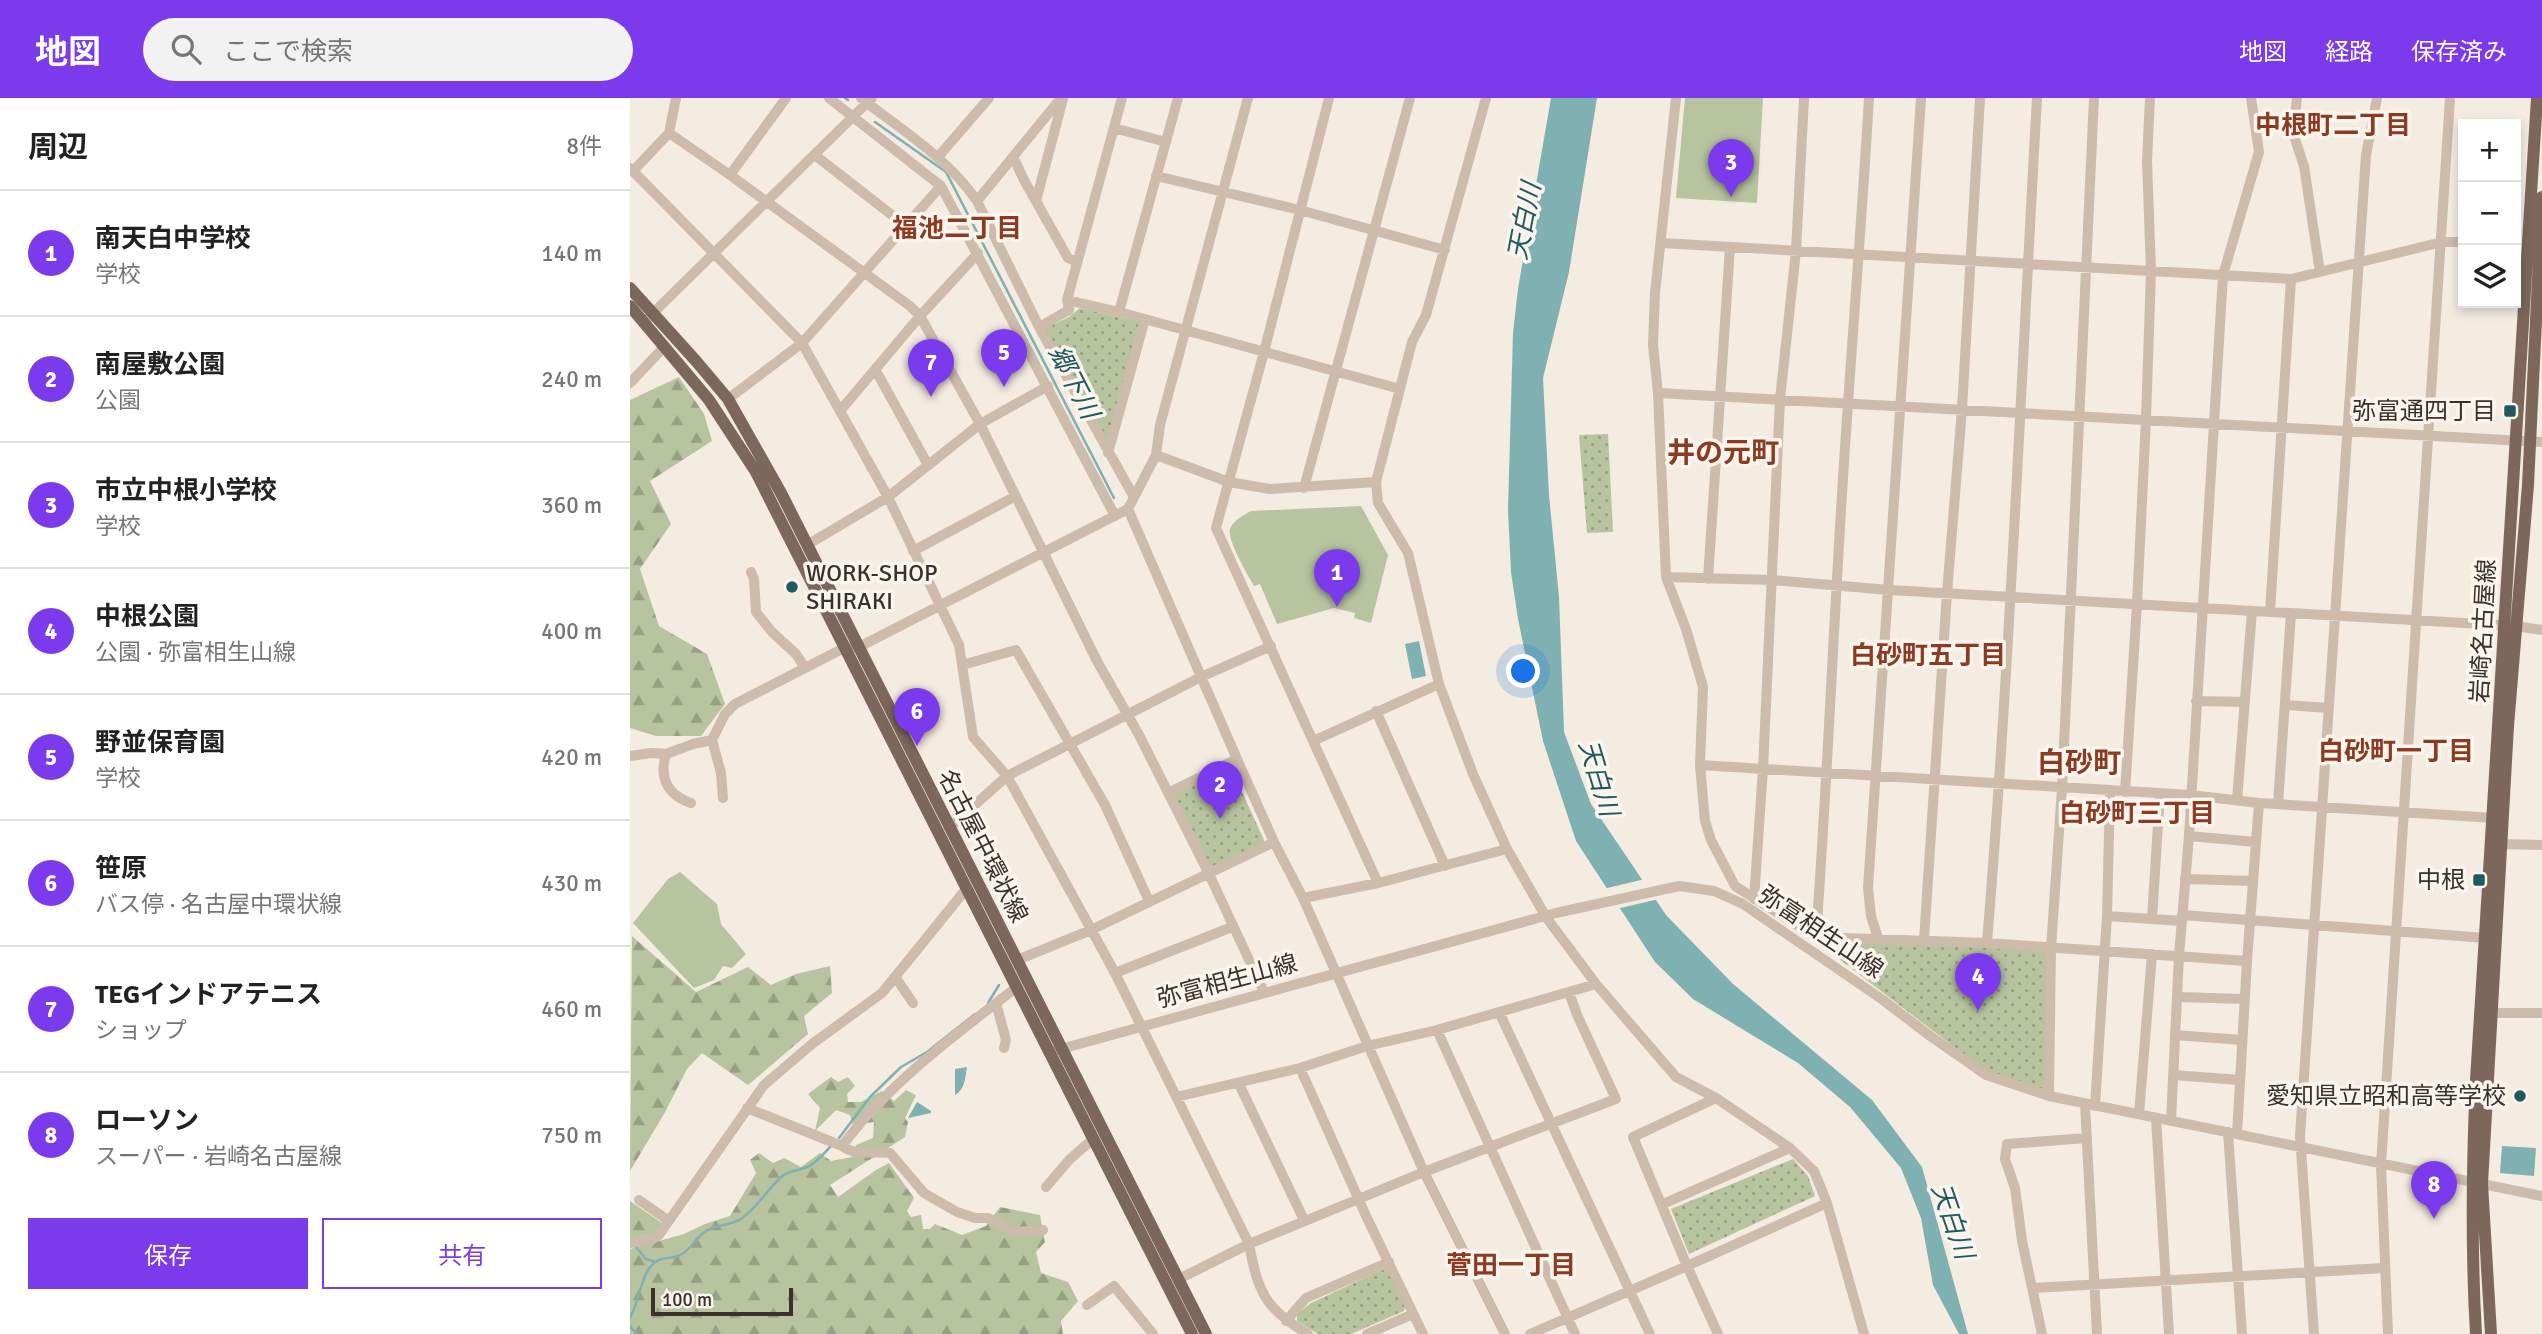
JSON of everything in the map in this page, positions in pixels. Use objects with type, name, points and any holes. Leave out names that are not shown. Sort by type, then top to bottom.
[{"type":"main road","name":"岩崎名古屋線","points":[[2491,1334],[2476,1183],[2491,1013],[2501,844],[2515,439],[2531,246],[2537,98]]},
{"type":"main road","name":"岩崎名古屋線","points":[[2476,1334],[2472,1263],[2486,938],[2509,625],[2523,562],[2536,441],[2531,246],[2542,197]]},
{"type":"main road","name":"名古屋中環状線","points":[[630,288],[665,346],[709,400],[756,472],[1017,987],[1056,1050],[1180,1279],[1206,1334]]},
{"type":"main road","name":"名古屋中環状線","points":[[630,306],[649,317],[728,399],[807,545],[1017,960],[1093,1139],[1192,1334]]},
{"type":"street","points":[[676,98],[669,134],[631,169],[802,343],[888,497],[959,645],[973,737],[1007,776],[1115,973],[1249,1244],[1262,1297],[1286,1321],[1308,1334]]},
{"type":"street","points":[[730,175],[786,98]]},
{"type":"street","points":[[828,98],[942,186],[1115,516]]},
{"type":"street","points":[[938,157],[989,98]]},
{"type":"street","points":[[977,201],[1062,98]]},
{"type":"street","points":[[1035,201],[1062,98]]},
{"type":"street","points":[[1038,327],[1069,310],[1067,299],[1122,98]]},
{"type":"street","points":[[1119,312],[1178,98]]},
{"type":"street","points":[[723,798],[721,773],[712,740],[725,714],[735,704],[845,648],[859,647],[1128,509],[1156,455],[1160,425],[1248,98]]},
{"type":"street","points":[[1329,98],[1216,527],[1378,883]]},
{"type":"street","points":[[1304,488],[1410,98]]},
{"type":"street","points":[[1486,98],[1426,315],[1412,342],[1376,482],[1378,503],[1408,553],[1439,684],[1473,774],[1507,849],[1596,984],[1676,1077],[1716,1098],[1790,1148],[1814,1171],[1827,1203],[1864,1334]]},
{"type":"street","points":[[1676,98],[1655,293],[1653,345],[1658,393],[1666,577],[1701,679],[1702,804],[1711,840],[1735,886],[1816,937],[1987,943],[2247,961]]},
{"type":"street","points":[[1755,899],[1780,399],[1796,251],[1804,98]]},
{"type":"street","points":[[1816,937],[1869,98]]},
{"type":"street","points":[[1878,938],[1871,916],[1868,888],[1921,98]]},
{"type":"street","points":[[1924,940],[1962,409],[1980,98]]},
{"type":"street","points":[[1987,943],[2012,597],[2019,412],[2037,98]]},
{"type":"street","points":[[2049,1096],[2052,948],[2094,98]]},
{"type":"street","points":[[2125,792],[2146,419],[2151,271],[2147,161],[2150,98]]},
{"type":"street","points":[[2171,1121],[2179,956],[2189,836],[2223,275],[2259,152],[2251,98]]},
{"type":"street","points":[[2297,98],[2293,133],[2304,166],[2320,272]]},
{"type":"street","points":[[2314,1334],[2301,1148],[2358,262],[2366,155],[2377,98]]},
{"type":"street","points":[[2388,1334],[2381,1165],[2450,98]]},
{"type":"street","points":[[649,317],[816,156],[867,100],[938,157],[965,183],[977,201],[1038,327],[1134,497]]},
{"type":"street","points":[[1114,128],[1166,142]]},
{"type":"street","points":[[669,134],[864,272],[920,316],[980,424],[1097,662],[1168,793],[1264,992]]},
{"type":"street","points":[[816,156],[905,226]]},
{"type":"street","points":[[1013,157],[1068,258],[1077,262]]},
{"type":"street","points":[[1156,176],[1300,210],[1445,250]]},
{"type":"street","points":[[728,399],[802,343],[942,186]]},
{"type":"street","points":[[1661,243],[2291,279],[2442,242],[2458,242]]},
{"type":"street","points":[[1708,579],[1730,247]]},
{"type":"street","points":[[840,411],[920,316],[978,253]]},
{"type":"street","points":[[2270,612],[2291,279]]},
{"type":"street","points":[[1067,299],[1400,389]]},
{"type":"street","points":[[1108,453],[1145,319]]},
{"type":"street","points":[[630,383],[665,346]]},
{"type":"street","points":[[875,369],[928,465]]},
{"type":"street","points":[[807,545],[888,497],[980,424],[1048,386]]},
{"type":"street","points":[[1658,393],[2536,441]]},
{"type":"street","points":[[1156,455],[1229,482],[1270,489],[1376,482]]},
{"type":"street","points":[[914,551],[1016,496]]},
{"type":"street","points":[[1128,509],[1274,842],[1303,898],[1424,1172],[1505,1334]]},
{"type":"street","points":[[751,572],[754,579],[756,612],[772,632],[796,653],[805,668]]},
{"type":"street","points":[[1666,577],[1838,584],[1889,590],[2509,625],[2542,630]]},
{"type":"street","points":[[2237,800],[2252,611]]},
{"type":"street","points":[[2278,804],[2291,613]]},
{"type":"street","points":[[949,828],[1007,776],[1201,677],[1271,646]]},
{"type":"street","points":[[962,665],[1016,650],[1105,805],[1149,901]]},
{"type":"street","points":[[1314,741],[1439,684]]},
{"type":"street","points":[[2196,701],[2245,702]]},
{"type":"street","points":[[2285,705],[2329,708]]},
{"type":"street","points":[[1376,711],[1444,866]]},
{"type":"street","points":[[630,757],[650,753],[666,754],[712,740]]},
{"type":"street","points":[[666,754],[662,767],[663,777],[679,799],[691,803]]},
{"type":"street","points":[[1168,793],[1237,759]]},
{"type":"street","points":[[1700,765],[2191,795],[2259,803],[2494,818]]},
{"type":"street","points":[[2097,1334],[2087,1138],[2107,916],[2110,791]]},
{"type":"street","points":[[2152,919],[2160,793]]},
{"type":"street","points":[[2242,1334],[2233,1133],[2240,1080],[2259,803]]},
{"type":"street","points":[[2189,836],[2256,842]]},
{"type":"street","points":[[1017,960],[1091,929],[1274,842]]},
{"type":"street","points":[[2501,844],[2542,845]]},
{"type":"street","points":[[1303,898],[1378,883],[1507,849]]},
{"type":"street","points":[[2185,878],[2253,881]]},
{"type":"street","name":"弥富相生山線","points":[[1056,1050],[1551,915],[1679,886],[1714,891],[1743,904],[1986,1075],[2049,1096],[2090,1105],[2542,1196]]},
{"type":"street","points":[[630,1243],[651,1240],[659,1235],[747,1108],[777,1073],[812,1044],[867,1006],[896,978],[967,888]]},
{"type":"street","points":[[2107,916],[2395,929],[2486,938]]},
{"type":"street","points":[[1115,973],[1232,927]]},
{"type":"street","points":[[2139,1114],[2152,954]]},
{"type":"street","points":[[896,978],[913,1003]]},
{"type":"street","points":[[1176,1097],[1300,1068],[1367,1046],[1437,1030],[1596,984]]},
{"type":"street","points":[[842,1146],[880,1101],[1017,987]]},
{"type":"street","points":[[1180,1279],[1304,1220],[1616,1099],[1569,993]]},
{"type":"street","points":[[2177,997],[2245,999]]},
{"type":"street","points":[[996,1003],[1006,1040],[1004,1048]]},
{"type":"street","points":[[1499,1012],[1650,1334]]},
{"type":"street","points":[[2491,1013],[2542,1013]]},
{"type":"street","points":[[1437,1030],[1575,1334]]},
{"type":"street","points":[[2175,1035],[2242,1040]]},
{"type":"street","points":[[1300,1068],[1423,1334]]},
{"type":"street","points":[[2173,1075],[2240,1080]]},
{"type":"street","points":[[1239,1084],[1304,1220]]},
{"type":"street","points":[[1716,1098],[1633,1137],[1718,1334]]},
{"type":"street","points":[[747,1108],[842,1146],[853,1153],[890,1153],[924,1193],[957,1212],[975,1218],[988,1218],[1015,1232],[1043,1230]]},
{"type":"street","points":[[2156,1118],[2169,1334]]},
{"type":"street","points":[[2042,1334],[2022,1241],[2015,1188],[2005,1159],[2007,1144],[2087,1138]]},
{"type":"street","points":[[1046,1187],[1070,1159],[1093,1139]]},
{"type":"street","points":[[1663,1204],[1790,1148]]},
{"type":"street","points":[[639,1199],[669,1221]]},
{"type":"street","points":[[1530,1334],[1827,1203]]},
{"type":"street","points":[[1286,1321],[1306,1297],[1389,1262]]},
{"type":"street","points":[[2033,1289],[2384,1268]]},
{"type":"street","points":[[1087,1305],[1114,1286],[1153,1334]]},
{"type":"street","points":[[1367,1334],[1413,1314]]},
{"type":"green space","points":[[1685,98],[1763,98],[1757,203],[1676,198]]},
{"type":"green space","points":[[1080,308],[1140,322],[1107,442],[1044,329],[1069,317]]},
{"type":"green space","points":[[679,377],[704,414],[712,441],[650,481],[671,524],[640,569],[659,626],[707,654],[725,704],[701,736],[656,736],[630,728],[630,400]]},
{"type":"green space","points":[[1608,434],[1613,532],[1587,533],[1579,435]]},
{"type":"green space","points":[[1361,506],[1388,555],[1371,623],[1354,618],[1355,613],[1334,608],[1277,624],[1260,584],[1254,586],[1239,558],[1230,534],[1231,526],[1251,511]]},
{"type":"green space","points":[[1227,766],[1231,768],[1264,840],[1263,845],[1214,868],[1209,866],[1174,797],[1176,793]]},
{"type":"green space","points":[[680,872],[717,904],[721,924],[746,954],[732,968],[723,966],[714,980],[694,988],[633,923],[668,879]]},
{"type":"green space","points":[[632,936],[696,992],[748,967],[771,985],[796,974],[830,966],[832,993],[804,1016],[808,1034],[748,1085],[702,1053],[687,1069],[630,1171]]},
{"type":"green space","points":[[1813,939],[2049,950],[2046,1091],[1988,1073]]},
{"type":"green space","points":[[831,1077],[838,1082],[848,1077],[855,1086],[847,1094],[848,1102],[861,1102],[882,1091],[894,1101],[906,1090],[916,1095],[905,1118],[908,1122],[905,1137],[830,1185],[838,1197],[889,1163],[914,1198],[907,1211],[911,1217],[921,1215],[923,1229],[930,1229],[935,1224],[962,1235],[986,1226],[1000,1207],[1040,1215],[1045,1242],[1036,1252],[1041,1273],[1068,1282],[1078,1301],[1061,1321],[1063,1334],[630,1334],[630,1249],[684,1234],[730,1216],[756,1173],[750,1160],[759,1153],[773,1163],[784,1158],[801,1167],[820,1153],[831,1161],[852,1157],[856,1145],[873,1138],[874,1122],[853,1125],[850,1115],[836,1110],[815,1131],[820,1108],[808,1094]]},
{"type":"green space","points":[[1793,1159],[1808,1176],[1815,1196],[1689,1254],[1671,1209]]},
{"type":"green space","points":[[630,1201],[662,1223],[656,1232],[630,1239]]},
{"type":"green space","points":[[1384,1269],[1389,1270],[1405,1306],[1404,1311],[1351,1334],[1318,1334],[1297,1321],[1297,1314],[1311,1303]]},
{"type":"water","name":"天白川","points":[[1551,98],[1597,98],[1569,272],[1543,378],[1549,495],[1559,597],[1564,732],[1591,804],[1666,915],[1733,984],[1872,1100],[1922,1167],[1968,1334],[1959,1334],[1933,1285],[1921,1218],[1901,1168],[1850,1107],[1798,1063],[1693,999],[1655,962],[1576,841],[1543,741],[1518,619],[1511,572],[1508,510],[1513,333]]},
{"type":"water","points":[[1419,641],[1426,676],[1412,679],[1405,644]]},
{"type":"water","points":[[967,1067],[963,1087],[955,1095],[955,1069]]},
{"type":"water","points":[[917,1102],[931,1113],[908,1118]]},
{"type":"water","points":[[2502,1146],[2536,1148],[2534,1176],[2500,1173]]},
{"type":"pier","points":[[1645,879],[1659,899],[1616,909],[1603,889]]},
{"type":"waterway","name":"郷下川","points":[[875,122],[946,172],[1114,498]]},
{"type":"waterway","points":[[988,1003],[999,985]]},
{"type":"waterway","points":[[839,1138],[870,1097],[901,1067],[927,1052],[975,1014]]},
{"type":"waterway","points":[[630,1318],[646,1275],[653,1264],[661,1259],[682,1254],[710,1229],[741,1219],[781,1177],[810,1166],[831,1146]]},
{"type":"waterway","points":[[635,1246],[646,1259],[653,1261]]},
{"type":"waterway","points":[[630,1326],[637,1334]]},
{"type":"place","name":"市立中根小学校","points":[[1731,197]]},
{"type":"place","name":"野並保育園","points":[[1004,387]]},
{"type":"place","name":"TEGインドアテニス","points":[[931,397]]},
{"type":"place","name":"弥富通四丁目","points":[[2510,411]]},
{"type":"place","name":"WORK-SHOP SHIRAKI","points":[[792,587]]},
{"type":"place","name":"南天白中学校","points":[[1337,607]]},
{"type":"place","name":"笹原","points":[[917,746]]},
{"type":"place","name":"南屋敷公園","points":[[1220,819]]},
{"type":"place","name":"中根","points":[[2479,880]]},
{"type":"place","name":"中根公園","points":[[1978,1011]]},
{"type":"place","name":"愛知県立昭和高等学校","points":[[2520,1096]]},
{"type":"place","name":"ローソン","points":[[2434,1219]]},
{"type":"district","name":"中根町二丁目","points":[[2333,125]]},
{"type":"district","name":"福池二丁目","points":[[957,228]]},
{"type":"district","name":"井の元町","points":[[1723,452]]},
{"type":"district","name":"白砂町五丁目","points":[[1928,655]]},
{"type":"district","name":"白砂町一丁目","points":[[2396,751]]},
{"type":"district","name":"白砂町","points":[[2079,762]]},
{"type":"district","name":"白砂町三丁目","points":[[2137,813]]},
{"type":"district","name":"菅田一丁目","points":[[1511,1265]]}]
